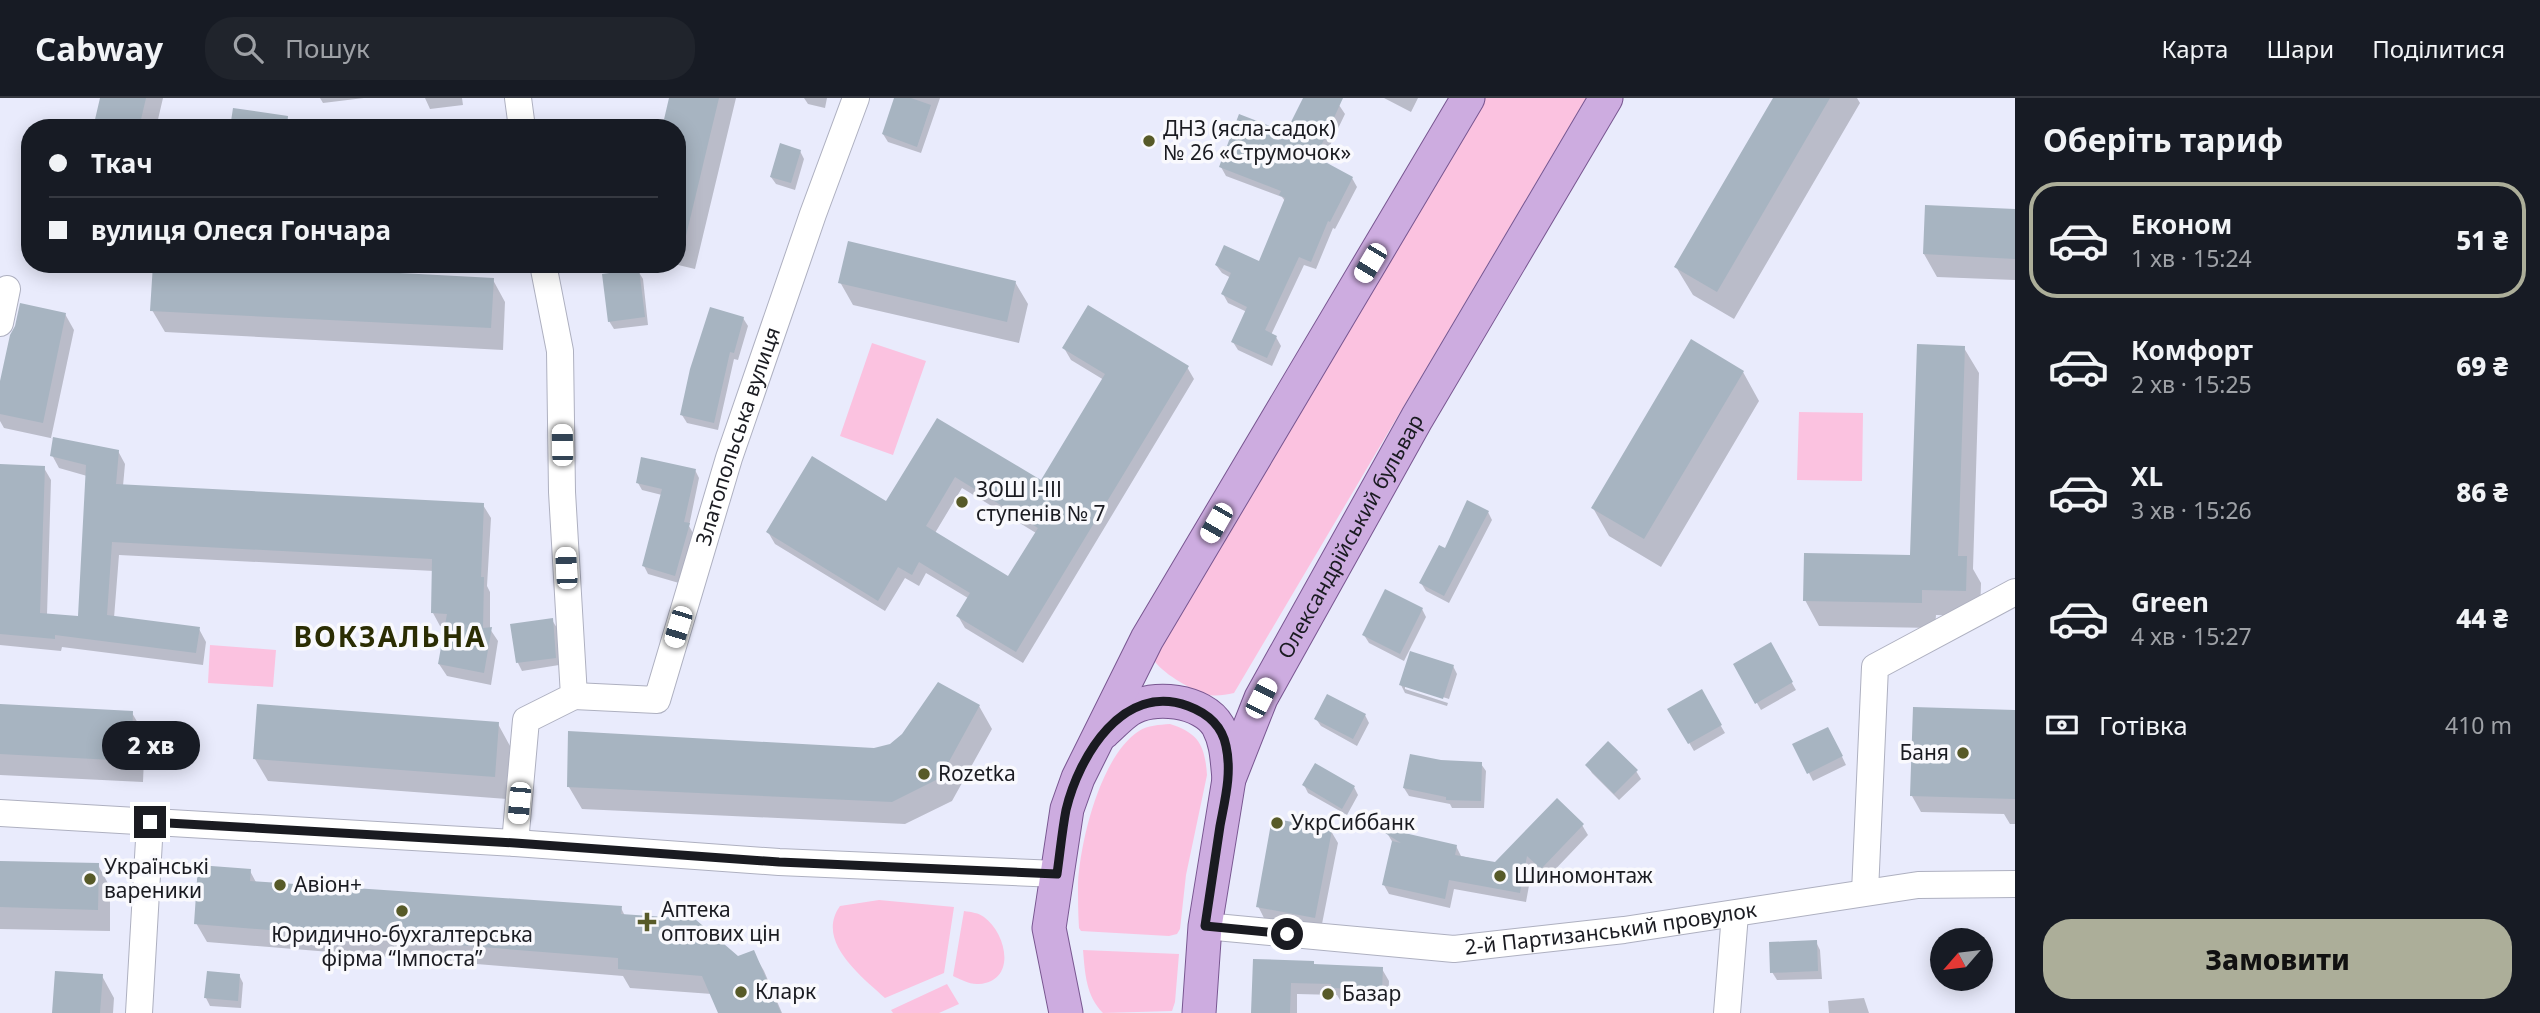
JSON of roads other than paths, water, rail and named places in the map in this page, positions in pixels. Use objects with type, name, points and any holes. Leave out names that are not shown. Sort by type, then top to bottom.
[{"type":"main road","points":[[1066,1013],[1049,928],[1067,809],[1078,778],[1153,628],[1468,98]]},
{"type":"main road","name":"Олександрійський бульвар","points":[[1197,1008],[1205,926],[1229,779],[1268,685],[1417,418],[1606,98]]},
{"type":"main road","points":[[1097,739],[1129,709],[1155,701],[1178,702],[1197,709],[1216,723],[1226,745],[1229,779]]},
{"type":"street","points":[[518,98],[521,119]]},
{"type":"street","name":"Златопольська вулиця","points":[[574,696],[656,700],[729,458],[856,98]]},
{"type":"street","points":[[515,843],[526,720],[574,696],[562,492],[560,351],[545,273]]},
{"type":"street","points":[[0,323],[7,289]]},
{"type":"street","points":[[1865,892],[1875,667],[2015,592]]},
{"type":"street","points":[[0,813],[515,843],[779,862],[1057,874]]},
{"type":"street","points":[[139,1013],[150,822]]},
{"type":"street","name":"2-й Партизанський провулок","points":[[1205,926],[1454,949],[1625,930],[1918,885],[2015,884]]},
{"type":"street","points":[[1727,1013],[1735,914]]},
{"type":"place","name":"ДНЗ (ясла-садок) № 26 «Струмочок»","points":[[1149,141]]},
{"type":"place","name":"ЗОШ І-ІІІ ступенів № 7","points":[[962,502]]},
{"type":"place","name":"Баня","points":[[1963,753]]},
{"type":"place","name":"Rozetka","points":[[924,774]]},
{"type":"place","name":"УкрСиббанк","points":[[1277,823]]},
{"type":"place","name":"Шиномонтаж","points":[[1500,876]]},
{"type":"place","name":"Українські вареники","points":[[90,879]]},
{"type":"place","name":"Авіон+","points":[[280,885]]},
{"type":"place","name":"Юридично-бухгалтерська фірма “Імпоста”","points":[[402,911]]},
{"type":"place","name":"Аптека оптових цін","points":[[647,922]]},
{"type":"place","name":"Кларк","points":[[741,992]]},
{"type":"place","name":"Базар","points":[[1328,994]]},
{"type":"district","name":"ВОКЗАЛЬНА","points":[[390,637]]}]
